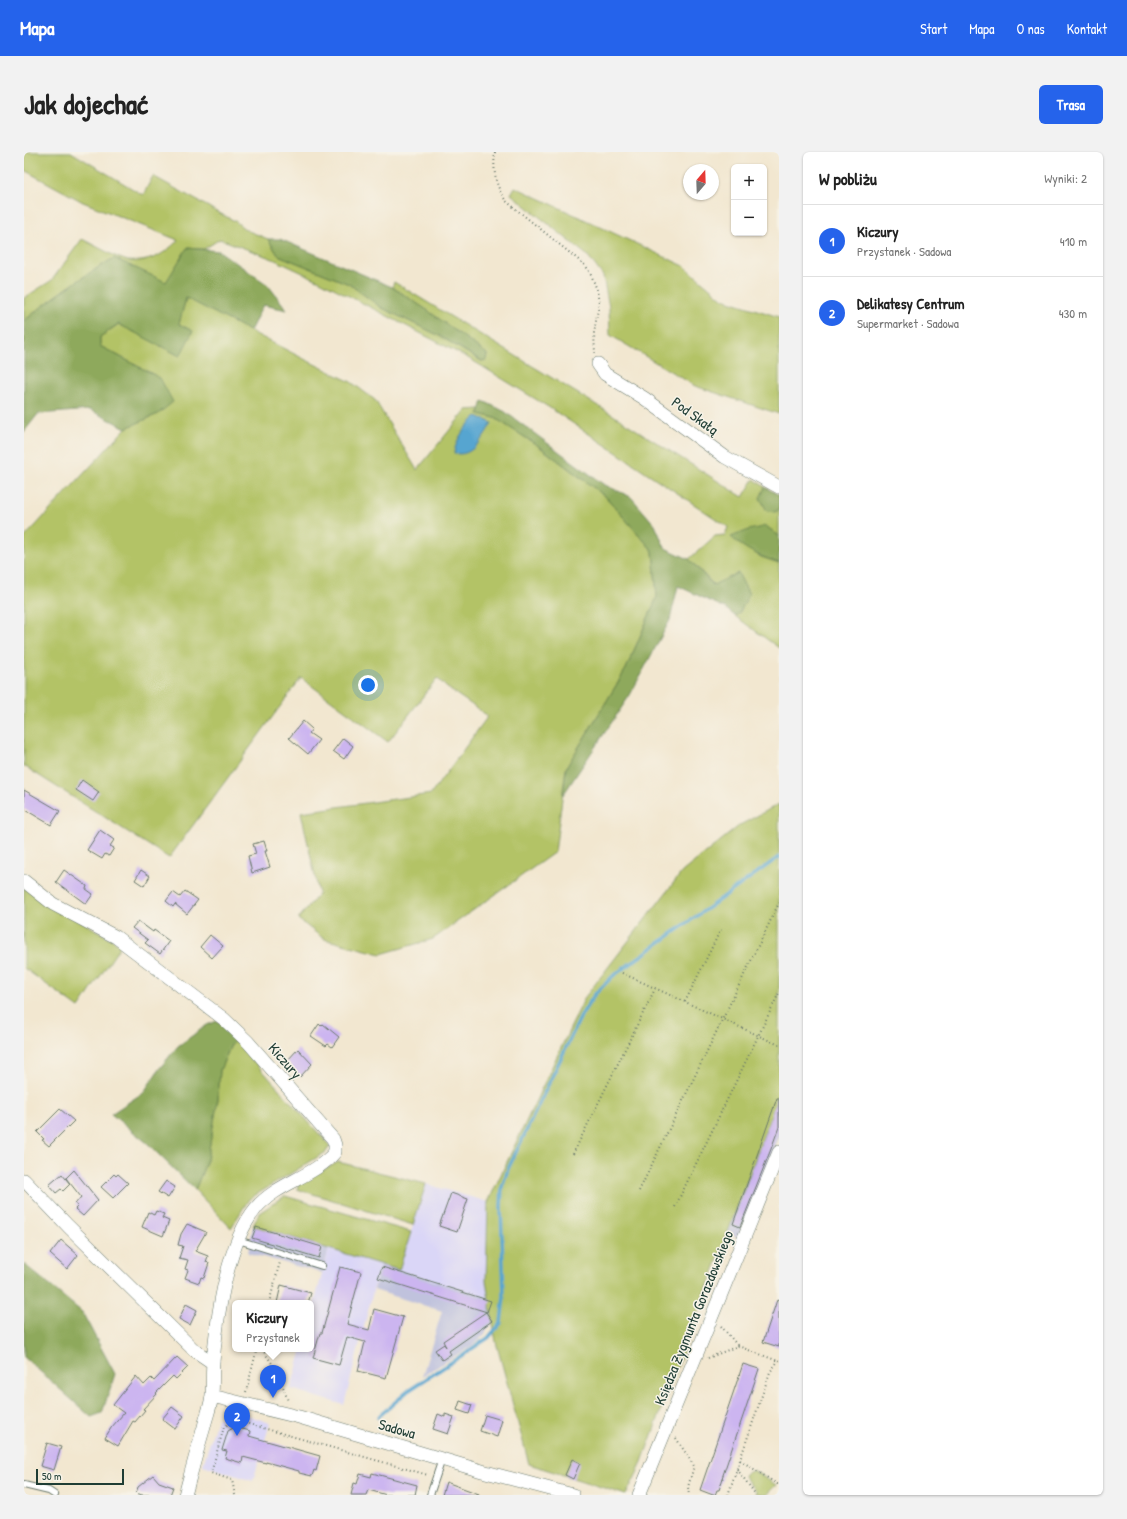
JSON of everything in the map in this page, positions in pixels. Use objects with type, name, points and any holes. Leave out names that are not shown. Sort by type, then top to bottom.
[{"type":"street","name":"Pod Skałą","points":[[598,364],[605,374],[644,398],[725,457],[779,487]]},
{"type":"street","name":"Kiczury","points":[[24,881],[53,904],[116,937],[224,1019],[248,1042],[333,1139],[336,1145],[335,1152],[330,1158],[265,1200],[250,1217],[238,1240],[222,1295],[213,1363],[212,1396],[185,1495]]},
{"type":"street","name":"Księdza Zygmunta Gorazdowskiego","points":[[639,1495],[779,1152]]},
{"type":"street","points":[[24,1180],[68,1226],[194,1350],[213,1363]]},
{"type":"street","name":"Sadowa","points":[[212,1396],[299,1417],[442,1459],[546,1492],[573,1495]]},
{"type":"lane","points":[[238,1240],[322,1266]]},
{"type":"lane","points":[[430,1495],[442,1459]]},
{"type":"lane","points":[[24,1485],[49,1491],[55,1495]]},
{"type":"path","points":[[495,152],[494,166],[499,191],[506,201],[586,266],[592,277],[597,290],[599,303],[594,332],[595,352],[598,364]]},
{"type":"path","points":[[639,1191],[779,903]]},
{"type":"path","points":[[685,1002],[722,927]]},
{"type":"path","points":[[622,973],[779,1045]]},
{"type":"path","points":[[573,1154],[655,989]]},
{"type":"path","points":[[675,1207],[779,993]]},
{"type":"path","points":[[270,1300],[282,1253]]},
{"type":"path","points":[[710,1320],[720,1324],[738,1346],[778,1360],[770,1372],[728,1495]]},
{"type":"path","points":[[697,1354],[708,1358],[738,1346]]},
{"type":"path","points":[[246,1393],[256,1352]]},
{"type":"path","points":[[264,1352],[278,1372],[288,1402]]},
{"type":"path","points":[[235,1495],[232,1480],[211,1473],[224,1426],[234,1420],[428,1475],[426,1482]]},
{"type":"path","points":[[668,1425],[694,1466],[688,1487],[690,1495]]},
{"type":"path","points":[[740,1460],[779,1484]]},
{"type":"path","points":[[737,1469],[756,1495]]},
{"type":"shaded area","points":[[779,1093],[779,1137],[738,1237],[728,1233]]},
{"type":"shaded area","points":[[426,1184],[488,1202],[486,1281],[489,1298],[399,1270]]},
{"type":"shaded area","points":[[253,1226],[329,1248],[322,1273],[248,1253]]},
{"type":"shaded area","points":[[329,1248],[380,1264],[344,1405],[291,1389],[301,1352],[314,1352],[314,1304]]},
{"type":"shaded area","points":[[380,1264],[489,1298],[493,1322],[484,1335],[473,1345],[422,1376],[442,1311],[374,1290]]},
{"type":"shaded area","points":[[233,1410],[270,1423],[253,1481],[203,1465],[217,1419]]},
{"type":"green space","points":[[24,152],[71,152],[143,195],[153,176],[235,221],[246,230],[268,239],[278,255],[349,284],[382,308],[438,335],[481,361],[486,360],[487,354],[427,310],[392,287],[394,282],[613,415],[743,497],[754,479],[765,487],[776,512],[779,508],[779,536],[766,526],[738,543],[761,557],[779,563],[779,648],[735,616],[740,612],[689,559],[715,536],[725,535],[728,527],[550,408],[470,359],[320,281],[273,259],[220,239],[204,249],[187,248],[166,283],[114,258],[90,272],[24,321],[24,298],[52,280],[82,239],[128,261],[143,261],[156,257],[162,254],[178,240],[83,202],[24,170]]},
{"type":"green space","points":[[515,187],[684,266],[723,299],[779,317],[779,414],[695,386],[610,335],[609,307],[603,276],[588,256],[511,194]]},
{"type":"green space","points":[[268,239],[280,239],[392,287],[427,310],[487,354],[486,360],[482,361],[438,335],[382,308],[349,284],[278,255]]},
{"type":"green space","points":[[187,248],[219,251],[268,285],[287,310],[263,305],[250,331],[186,298],[179,324],[193,331],[180,356],[118,324],[100,337],[100,346],[160,378],[173,402],[158,414],[126,428],[90,410],[38,414],[24,432],[24,321],[68,288],[114,258],[166,282]]},
{"type":"green space","points":[[186,298],[351,382],[375,400],[417,470],[466,410],[480,409],[479,414],[495,418],[540,447],[606,497],[653,551],[657,597],[626,669],[566,768],[555,852],[433,939],[381,954],[324,939],[298,919],[319,894],[301,812],[431,794],[488,716],[446,687],[437,678],[388,742],[301,678],[169,858],[24,766],[24,538],[126,428],[158,414],[160,378],[100,346],[100,337],[119,324],[180,356],[179,324]]},
{"type":"green space","points":[[483,401],[504,411],[603,484],[631,497],[655,525],[665,548],[689,559],[713,585],[738,573],[749,594],[740,612],[735,616],[725,608],[678,586],[670,620],[630,695],[563,795],[566,768],[626,669],[657,597],[653,551],[606,497],[540,447],[495,418],[479,414]]},
{"type":"green space","points":[[765,487],[779,495],[779,508],[776,512],[767,511],[760,498]]},
{"type":"green space","points":[[766,526],[779,536],[779,563],[754,553],[731,537],[749,530]]},
{"type":"green space","points":[[779,804],[779,1093],[640,1467],[626,1495],[529,1464],[496,1342],[486,1281],[488,1202],[585,997],[682,872],[740,825]]},
{"type":"green space","points":[[24,887],[121,945],[79,1008],[24,968]]},
{"type":"green space","points":[[217,1021],[236,1041],[231,1045],[220,1070],[218,1099],[207,1160],[195,1190],[146,1142],[111,1114],[144,1092],[159,1069],[178,1046],[207,1025]]},
{"type":"green space","points":[[236,1041],[330,1146],[326,1152],[249,1199],[231,1228],[195,1190],[207,1160],[218,1099],[220,1070],[231,1045]]},
{"type":"green space","points":[[338,1162],[426,1184],[413,1225],[297,1189],[299,1183]]},
{"type":"green space","points":[[285,1196],[411,1232],[399,1270],[253,1226],[259,1213]]},
{"type":"green space","points":[[24,1264],[82,1312],[115,1374],[102,1413],[91,1417],[24,1357]]},
{"type":"green space","points":[[753,1470],[776,1485],[766,1495],[758,1495],[744,1476],[749,1471],[751,1472]]},
{"type":"water","points":[[477,416],[492,423],[481,440],[472,450],[460,454],[454,453],[462,433]]},
{"type":"building","points":[[303,721],[312,729],[309,733],[319,740],[308,754],[289,738]]},
{"type":"building","points":[[343,738],[353,746],[344,759],[333,751]]},
{"type":"building","points":[[82,780],[99,792],[93,801],[76,790]]},
{"type":"building","points":[[24,790],[60,811],[51,825],[24,809]]},
{"type":"building","points":[[100,830],[114,840],[110,846],[114,848],[109,856],[105,854],[102,859],[87,850]]},
{"type":"building","points":[[264,841],[267,851],[265,851],[270,867],[252,873],[248,856],[256,854],[253,844]]},
{"type":"building","points":[[64,870],[87,886],[86,889],[93,894],[86,904],[56,882]]},
{"type":"building","points":[[141,870],[150,876],[144,886],[135,880]]},
{"type":"building","points":[[185,891],[198,900],[187,914],[175,904],[173,907],[166,901],[173,892],[180,897]]},
{"type":"building","points":[[138,921],[169,941],[160,954],[145,943],[148,940],[132,928]]},
{"type":"building","points":[[210,935],[223,946],[212,958],[200,947]]},
{"type":"building","points":[[319,1024],[321,1026],[323,1024],[339,1037],[332,1047],[328,1044],[326,1046],[311,1036]]},
{"type":"building","points":[[298,1049],[312,1064],[300,1077],[291,1068],[292,1067],[287,1061]]},
{"type":"building","points":[[777,1098],[779,1098],[779,1127],[740,1227],[733,1224]]},
{"type":"building","points":[[60,1109],[74,1121],[49,1146],[42,1140],[44,1139],[37,1132]]},
{"type":"building","points":[[74,1170],[98,1200],[83,1216],[75,1209],[78,1206],[75,1204],[81,1197],[66,1178]]},
{"type":"building","points":[[62,1174],[70,1184],[63,1191],[61,1189],[56,1193],[49,1185]]},
{"type":"building","points":[[114,1174],[116,1176],[118,1174],[128,1183],[113,1198],[101,1187]]},
{"type":"building","points":[[166,1181],[175,1187],[168,1198],[158,1192]]},
{"type":"building","points":[[451,1193],[468,1199],[457,1232],[439,1226]]},
{"type":"building","points":[[156,1211],[164,1214],[162,1218],[169,1221],[163,1236],[142,1227],[148,1212],[154,1215]]},
{"type":"building","points":[[187,1224],[206,1232],[195,1251],[208,1256],[206,1262],[209,1263],[204,1278],[201,1277],[199,1283],[185,1278],[188,1270],[185,1269],[188,1260],[179,1258],[183,1246],[178,1245],[181,1234]]},
{"type":"building","points":[[256,1227],[322,1247],[319,1258],[252,1238]]},
{"type":"building","points":[[61,1240],[78,1255],[67,1269],[50,1254]]},
{"type":"building","points":[[340,1267],[361,1272],[347,1324],[369,1330],[374,1309],[403,1317],[386,1378],[358,1371],[365,1342],[347,1337],[339,1365],[313,1358],[320,1333],[322,1333]]},
{"type":"building","points":[[382,1267],[491,1301],[487,1312],[378,1278]]},
{"type":"building","points":[[281,1285],[311,1293],[309,1300],[278,1300]]},
{"type":"building","points":[[777,1300],[779,1301],[779,1347],[763,1342]]},
{"type":"building","points":[[186,1304],[197,1310],[190,1325],[179,1319]]},
{"type":"building","points":[[486,1312],[492,1321],[449,1351],[451,1354],[442,1360],[435,1350],[444,1344],[446,1347],[443,1341]]},
{"type":"building","points":[[177,1357],[188,1367],[176,1379],[173,1376],[156,1393],[157,1394],[143,1409],[145,1410],[135,1422],[133,1421],[118,1446],[105,1438],[111,1428],[124,1413],[113,1405],[136,1376],[144,1385],[151,1378],[154,1381]]},
{"type":"building","points":[[743,1364],[759,1369],[719,1490],[717,1490],[715,1495],[713,1495],[700,1490]]},
{"type":"building","points":[[460,1401],[472,1405],[469,1414],[457,1410]]},
{"type":"building","points":[[172,1407],[184,1416],[175,1429],[162,1419]]},
{"type":"building","points":[[438,1414],[445,1417],[445,1414],[454,1417],[448,1434],[433,1429]]},
{"type":"building","points":[[485,1415],[502,1420],[497,1437],[480,1431]]},
{"type":"building","points":[[235,1427],[250,1431],[249,1436],[320,1456],[316,1471],[314,1470],[312,1476],[299,1473],[299,1471],[243,1457],[242,1463],[225,1458],[227,1451],[222,1450],[228,1431]]},
{"type":"building","points":[[47,1443],[61,1447],[54,1470],[40,1466]]},
{"type":"building","points":[[572,1459],[580,1463],[573,1479],[565,1475]]},
{"type":"building","points":[[372,1473],[417,1485],[415,1495],[387,1495],[368,1490],[366,1495],[351,1495],[354,1483],[357,1484],[360,1474],[371,1477]]},
{"type":"building","points":[[153,1475],[159,1482],[173,1487],[170,1495],[142,1495],[136,1493],[138,1487]]},
{"type":"building","points":[[446,1482],[479,1494],[479,1495],[442,1495]]},
{"type":"waterway","points":[[378,1417],[408,1391],[488,1338],[501,1323],[504,1296],[501,1207],[502,1187],[508,1169],[582,1014],[594,995],[613,976],[779,857]]},
{"type":"place","name":"Kiczury","points":[[273,1398]]},
{"type":"place","name":"Delikatesy Centrum","points":[[237,1436]]}]
